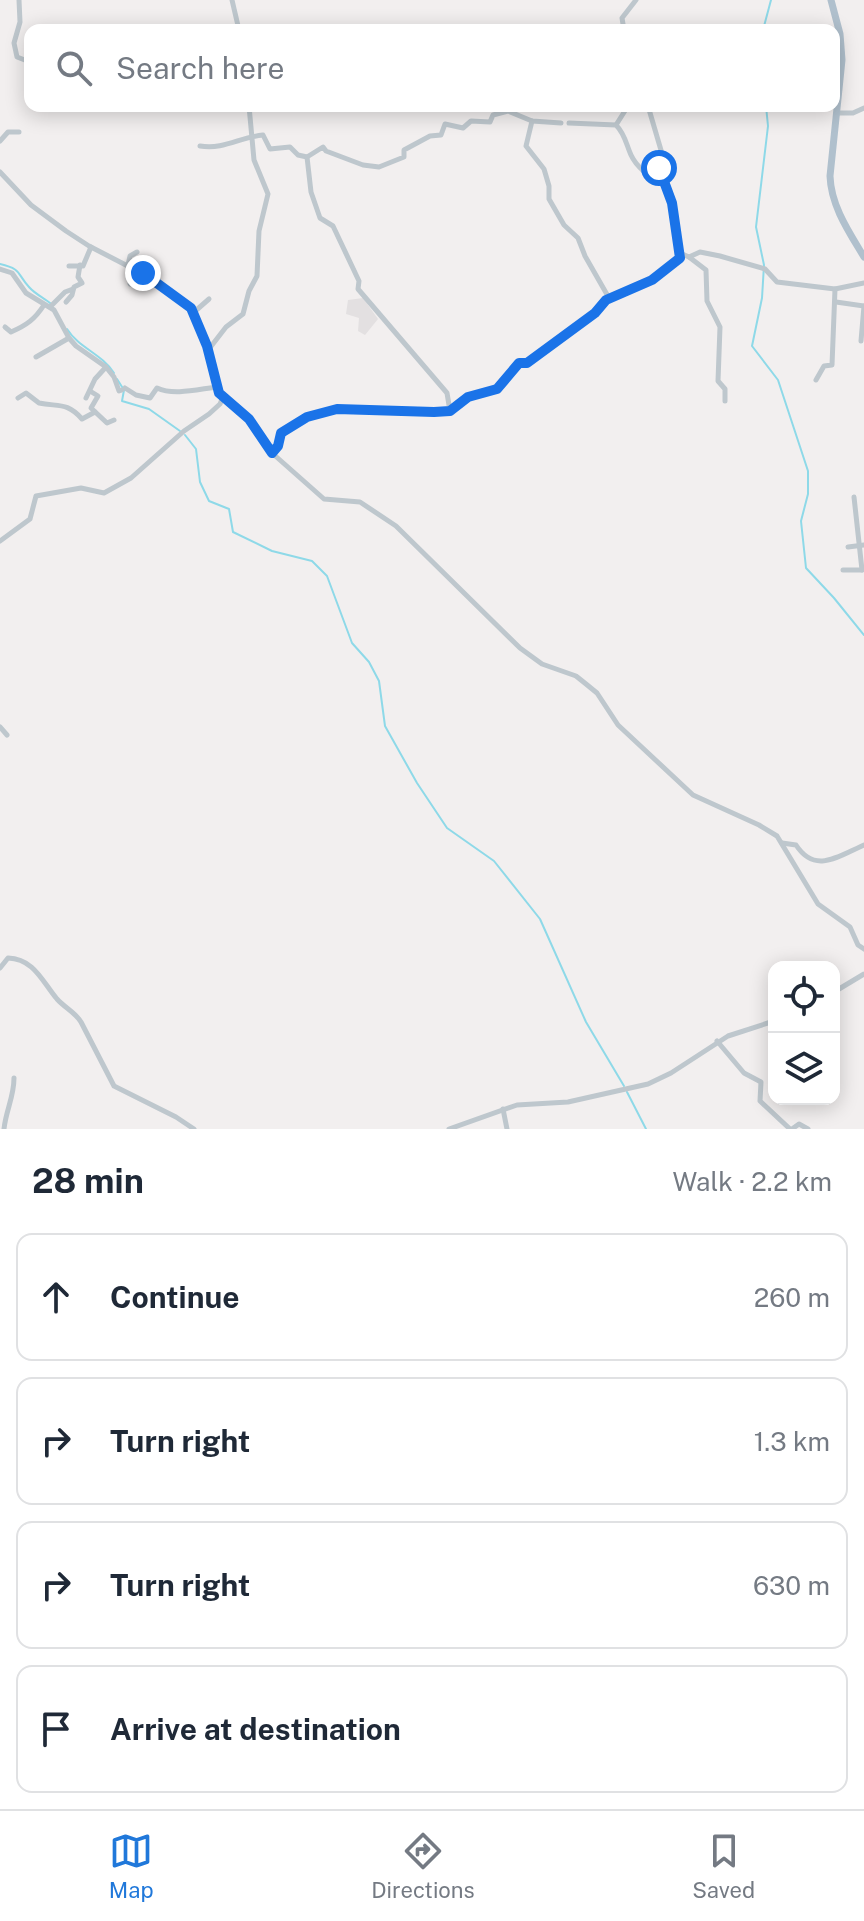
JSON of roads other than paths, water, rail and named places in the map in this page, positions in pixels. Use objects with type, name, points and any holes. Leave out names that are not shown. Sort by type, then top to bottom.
[{"type":"main road","points":[[833,0],[839,24]]},
{"type":"main road","points":[[840,30],[845,52],[840,96]]},
{"type":"main road","points":[[838,113],[834,191],[838,204],[864,249]]},
{"type":"main road","points":[[838,113],[831,191],[835,205],[864,257]]},
{"type":"street","points":[[19,0],[21,14],[14,47],[17,57],[24,60]]},
{"type":"street","points":[[232,0],[238,24]]},
{"type":"street","points":[[623,24],[622,18],[636,0]]},
{"type":"street","points":[[838,113],[853,113],[864,108]]},
{"type":"street","points":[[208,350],[215,337],[243,314],[257,276],[259,231],[268,194],[254,160],[250,112]]},
{"type":"street","points":[[200,146],[229,146],[237,139],[263,135],[270,149],[290,147],[298,155],[307,157],[323,147],[326,151],[363,165],[379,167],[404,157],[404,150],[430,136],[441,135],[445,124],[463,128],[471,121],[490,122],[493,115],[504,112]]},
{"type":"street","points":[[510,112],[532,121],[561,123]]},
{"type":"street","points":[[616,125],[624,112]]},
{"type":"street","points":[[272,453],[278,446],[281,433],[307,417],[327,411],[450,411],[468,397],[497,389],[519,363],[527,363],[595,313],[609,298],[652,280],[679,259],[672,203],[659,172],[663,157],[650,112]]},
{"type":"street","points":[[532,121],[526,146],[544,169],[549,199],[564,225],[578,238],[609,298]]},
{"type":"street","points":[[569,123],[616,125],[623,132],[632,158],[667,188]]},
{"type":"street","points":[[0,141],[8,132],[19,132]]},
{"type":"street","points":[[307,157],[311,192],[320,218],[333,226],[359,281],[358,289],[447,393],[450,411]]},
{"type":"street","points":[[0,172],[31,205],[91,247],[143,273],[187,303],[208,350],[217,387],[223,397],[249,419],[272,453],[324,499],[360,502],[375,510],[413,541],[520,648],[542,664],[576,676],[597,693],[618,725],[693,795],[770,831],[782,843],[818,904],[850,927],[858,945],[864,949]]},
{"type":"street","points":[[69,266],[83,266],[91,247]]},
{"type":"street","points":[[128,265],[130,256],[137,252]]},
{"type":"street","points":[[689,257],[700,252],[764,269],[777,282],[835,289],[864,283]]},
{"type":"street","points":[[680,253],[706,270],[707,301],[720,327],[718,381],[725,389],[725,401]]},
{"type":"street","points":[[5,327],[11,332],[22,327],[82,283],[78,277],[80,265]]},
{"type":"street","points":[[0,269],[17,276],[26,293],[50,305],[69,338],[106,367],[119,391],[124,389],[150,398],[157,388],[165,392],[181,392],[217,387]]},
{"type":"street","points":[[130,284],[143,273]]},
{"type":"street","points":[[66,302],[73,289]]},
{"type":"street","points":[[816,380],[824,366],[832,365],[835,289]]},
{"type":"street","points":[[193,313],[209,299]]},
{"type":"street","points":[[836,302],[864,306],[861,341]]},
{"type":"street","points":[[36,357],[69,338]]},
{"type":"street","points":[[86,398],[95,379],[106,367]]},
{"type":"street","points":[[90,391],[98,396],[91,408],[107,423],[114,420]]},
{"type":"street","points":[[18,398],[26,393],[39,403],[58,403],[75,409],[81,419],[95,412]]},
{"type":"street","points":[[0,541],[30,519],[36,496],[81,488],[104,493],[131,478],[180,434],[209,414],[223,397]]},
{"type":"street","points":[[843,570],[863,570],[854,497]]},
{"type":"street","points":[[848,547],[862,545]]},
{"type":"street","points":[[0,727],[7,735]]},
{"type":"street","points":[[782,843],[796,845],[805,858],[816,862],[864,845]]},
{"type":"street","points":[[0,968],[8,958],[32,966],[61,1003],[75,1013],[114,1086],[194,1129]]},
{"type":"street","points":[[840,988],[864,974]]},
{"type":"street","points":[[449,1129],[526,1103],[568,1102],[655,1082],[717,1041],[768,1023]]},
{"type":"street","points":[[717,1041],[744,1073],[761,1082],[760,1101],[791,1129],[799,1124],[808,1129]]},
{"type":"street","points":[[4,1129],[8,1106],[14,1098],[14,1078]]},
{"type":"street","points":[[503,1109],[507,1129]]},
{"type":"waterway","points":[[765,24],[771,0]]},
{"type":"waterway","points":[[767,112],[768,126],[756,227],[764,265],[762,298],[752,346],[778,380],[808,471],[808,494],[801,521],[806,568],[864,635]]},
{"type":"waterway","points":[[0,264],[16,270],[31,289],[50,303]]},
{"type":"waterway","points":[[67,329],[114,373]]},
{"type":"waterway","points":[[117,379],[124,390],[122,401],[149,409],[180,431]]},
{"type":"waterway","points":[[185,435],[196,449],[200,482],[209,501],[229,509],[233,532],[272,551],[312,561],[327,576],[352,643],[369,662],[379,681],[385,726],[417,783],[447,828],[494,861],[540,919],[586,1022],[624,1086]]},
{"type":"waterway","points":[[627,1092],[646,1129]]}]
